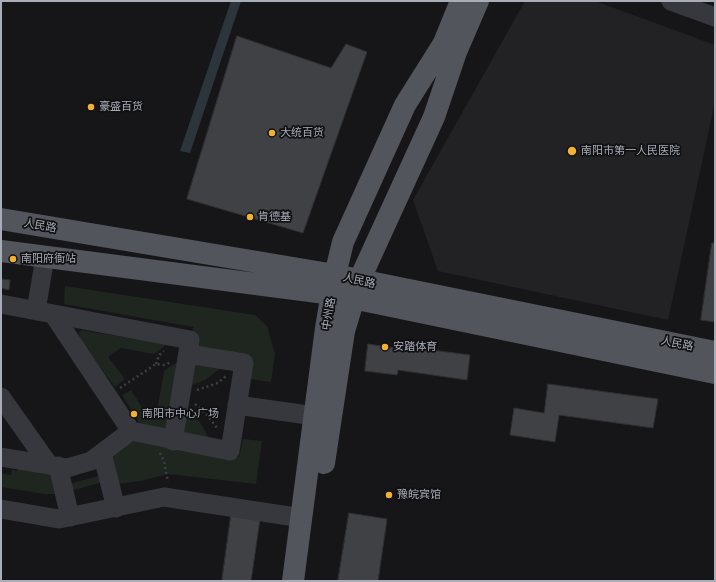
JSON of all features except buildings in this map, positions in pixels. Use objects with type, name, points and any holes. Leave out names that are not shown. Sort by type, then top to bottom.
[{"type":"main road","name":"中州路","points":[[293,581],[326,328],[344,242],[405,105],[444,43],[461,1]]},
{"type":"main road","name":"中州路","points":[[306,581],[344,330],[357,290],[434,117],[456,52],[478,1]]},
{"type":"main road","name":"人民路","points":[[1,219],[334,285],[715,374]]},
{"type":"main road","name":"人民路","points":[[1,251],[45,257],[334,285]]},
{"type":"main road","name":"人民路","points":[[357,290],[715,352]]},
{"type":"street","points":[[671,1],[715,17]]},
{"type":"street","points":[[45,257],[44,312],[108,396],[139,433],[173,441],[230,451],[244,363],[188,354]]},
{"type":"street","points":[[1,304],[190,340],[173,441]]},
{"type":"street","points":[[1,397],[54,466],[70,517]]},
{"type":"street","points":[[237,406],[315,416]]},
{"type":"street","points":[[1,457],[67,468],[91,461],[102,453],[139,433]]},
{"type":"street","points":[[102,453],[116,508]]},
{"type":"street","points":[[1,509],[59,519],[170,498],[302,518]]},
{"type":"path","points":[[108,396],[156,364],[164,365],[188,354]]},
{"type":"path","points":[[181,395],[218,383],[230,374],[240,362]]},
{"type":"path","points":[[181,395],[207,415],[218,428],[223,450]]},
{"type":"path","points":[[139,433],[164,461],[170,498]]},
{"type":"shaded area","points":[[231,1],[241,1],[190,153],[180,151]]},
{"type":"shaded area","name":"南阳市第一人民医院","points":[[525,1],[595,1],[715,45],[715,102],[668,320],[438,271],[413,200]]},
{"type":"shaded area","points":[[65,286],[255,315],[267,326],[275,354],[271,382],[248,379],[191,348],[193,327],[64,304]]},
{"type":"shaded area","points":[[81,330],[164,344],[165,346],[154,354],[121,348],[109,356],[125,379],[115,387],[80,341],[79,333]]},
{"type":"shaded area","points":[[175,363],[177,364],[166,429],[142,427],[122,395],[131,390],[148,417],[153,419],[156,417],[164,371]]},
{"type":"shaded area","points":[[195,364],[221,368],[205,380],[189,386]]},
{"type":"shaded area","points":[[183,409],[199,421],[209,439],[183,433]]},
{"type":"shaded area","points":[[243,439],[262,441],[256,484],[168,474],[140,481],[117,484],[110,455],[132,440],[239,457]]},
{"type":"shaded area","points":[[20,466],[50,471],[55,494],[44,494],[1,487],[1,473],[11,475],[12,470],[17,471]]},
{"type":"shaded area","points":[[98,476],[100,483],[70,491],[69,484]]},
{"type":"place","name":"豪盛百货","points":[[91,107]]},
{"type":"place","name":"大统百货","points":[[272,133]]},
{"type":"place","name":"南阳市第一人民医院","points":[[572,151]]},
{"type":"place","name":"肯德基","points":[[250,217]]},
{"type":"place","name":"南阳府衙站","points":[[13,259]]},
{"type":"place","name":"安踏体育","points":[[385,347]]},
{"type":"place","name":"南阳市中心广场","points":[[134,414]]},
{"type":"place","name":"豫皖宾馆","points":[[389,495]]}]
